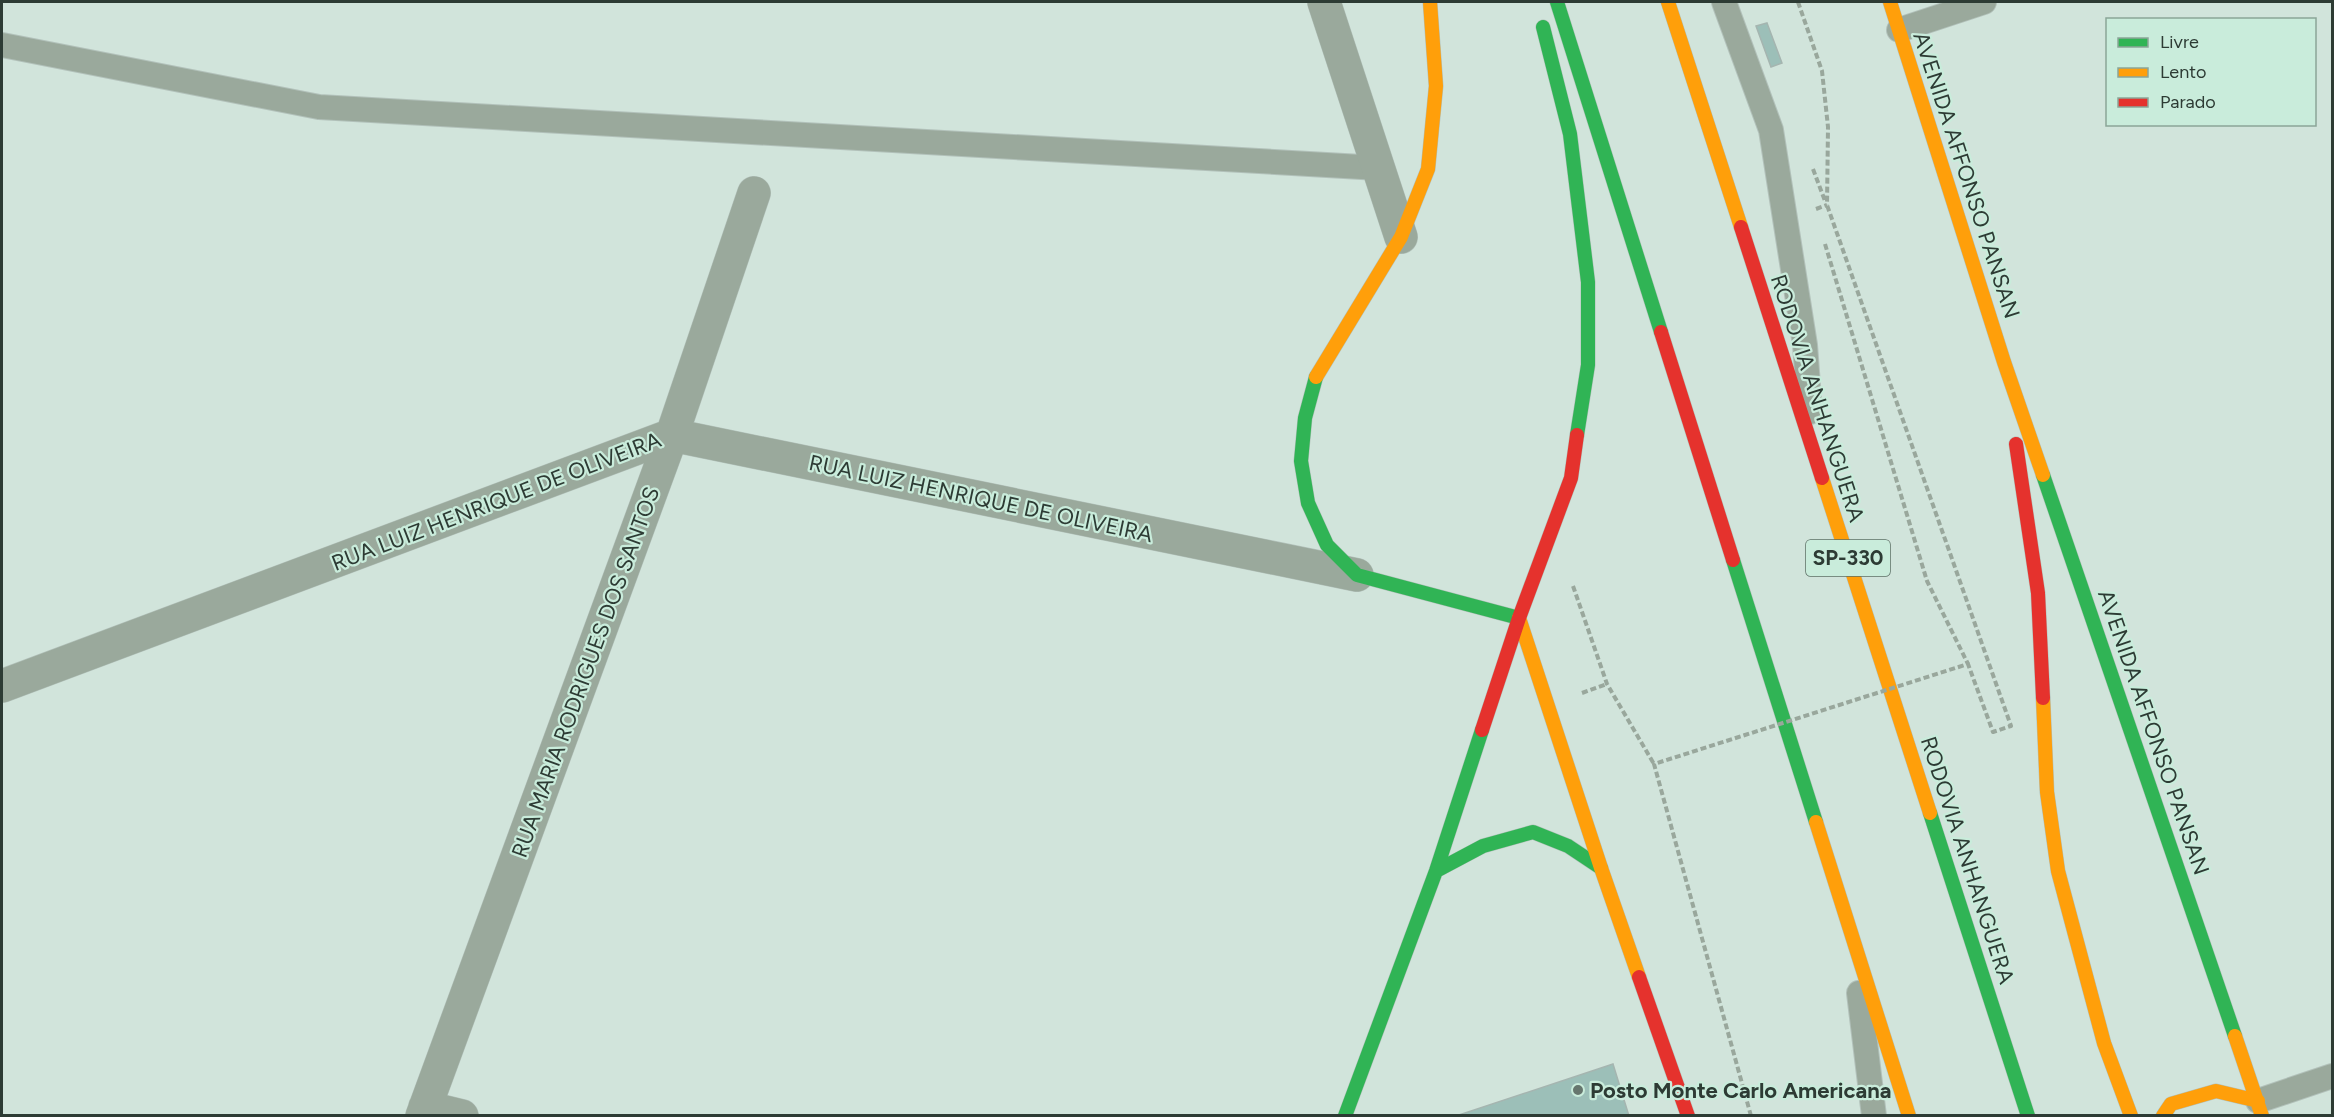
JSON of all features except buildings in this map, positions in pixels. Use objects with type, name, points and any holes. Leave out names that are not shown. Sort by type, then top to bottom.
[{"type":"main road","points":[[1430,2],[1436,86],[1428,169],[1401,237],[1317,373],[1305,418],[1300,461],[1308,503],[1327,545],[1357,575],[1520,618]]},
{"type":"main road","points":[[1557,2],[1909,1116]]},
{"type":"main road","name":"RODOVIA ANHANGUERA","points":[[1668,2],[2028,1116]]},
{"type":"main road","name":"AVENIDA AFFONSO PANSAN","points":[[1890,2],[2004,362],[2260,1108]]},
{"type":"main road","points":[[1346,1116],[1436,871],[1520,618],[1571,478],[1588,364],[1588,282],[1570,134],[1540,13]]},
{"type":"main road","name":"AVENIDA AFFONSO PANSAN","points":[[2004,362],[2038,593],[2047,792],[2058,871],[2104,1043],[2131,1116]]},
{"type":"main road","points":[[1520,618],[1601,868],[1688,1116]]},
{"type":"main road","points":[[1436,871],[1483,846],[1533,832],[1568,846],[1601,868]]},
{"type":"main road","points":[[2163,1116],[2171,1104],[2216,1090],[2260,1108]]},
{"type":"street","points":[[1324,2],[1401,237]]},
{"type":"street","name":"RUA MARIA RODRIGUES DOS SANTOS","points":[[423,1111],[672,435],[754,193]]},
{"type":"street","name":"RUA LUIZ HENRIQUE DE OLIVEIRA","points":[[2,686],[672,435],[1357,575]]},
{"type":"street","points":[[423,1111],[462,1116]]},
{"type":"lane","points":[[1724,2],[1771,130],[1805,345],[1812,448]]},
{"type":"lane","points":[[1899,30],[1984,2]]},
{"type":"lane","points":[[2,45],[318,107],[1379,168]]},
{"type":"lane","points":[[1852,934],[1874,1116]]},
{"type":"lane","points":[[2260,1108],[2332,1076]]},
{"type":"path","points":[[1798,2],[1822,71],[1828,127],[1827,205],[2011,726],[1993,732],[1968,664],[1927,581],[1825,242]]},
{"type":"path","points":[[1818,220],[1815,209],[1827,205]]},
{"type":"path","points":[[1572,584],[1607,684],[1654,764],[1751,1116]]},
{"type":"path","points":[[1654,764],[1968,664]]},
{"type":"traffic: fast","points":[[1557,2],[1661,332]]},
{"type":"traffic: fast","points":[[1543,27],[1570,134],[1588,282],[1588,365],[1577,435]]},
{"type":"traffic: fast","points":[[1316,377],[1305,418],[1301,461],[1308,503],[1327,545],[1357,575],[1519,618]]},
{"type":"traffic: fast","points":[[2043,475],[2235,1036]]},
{"type":"traffic: fast","points":[[1733,560],[1816,822]]},
{"type":"traffic: fast","points":[[1345,1116],[1436,871],[1482,730]]},
{"type":"traffic: fast","points":[[1930,813],[2028,1116]]},
{"type":"traffic: fast","points":[[1436,871],[1483,846],[1533,832],[1568,846],[1601,868]]},
{"type":"traffic: slow","points":[[1316,377],[1401,237],[1428,169],[1436,86],[1430,2]]},
{"type":"traffic: slow","points":[[1668,2],[1741,227]]},
{"type":"traffic: slow","points":[[1890,2],[2004,362],[2043,475]]},
{"type":"traffic: slow","points":[[1822,478],[1930,813]]},
{"type":"traffic: slow","points":[[1519,618],[1639,977]]},
{"type":"traffic: slow","points":[[2043,698],[2047,792],[2058,871],[2104,1043],[2131,1116]]},
{"type":"traffic: slow","points":[[1816,822],[1909,1116]]},
{"type":"traffic: slow","points":[[2235,1036],[2262,1116]]},
{"type":"traffic: slow","points":[[2163,1116],[2171,1104],[2216,1091],[2258,1101]]},
{"type":"traffic: jam","points":[[1741,227],[1822,478]]},
{"type":"traffic: jam","points":[[1661,332],[1733,560]]},
{"type":"traffic: jam","points":[[1519,618],[1571,478],[1577,435]]},
{"type":"traffic: jam","points":[[2016,444],[2038,593],[2043,698]]},
{"type":"traffic: jam","points":[[1482,730],[1519,618]]},
{"type":"traffic: jam","points":[[1639,977],[1688,1116]]},
{"type":"place","name":"Posto Monte Carlo Americana","points":[[1578,1090]]}]
